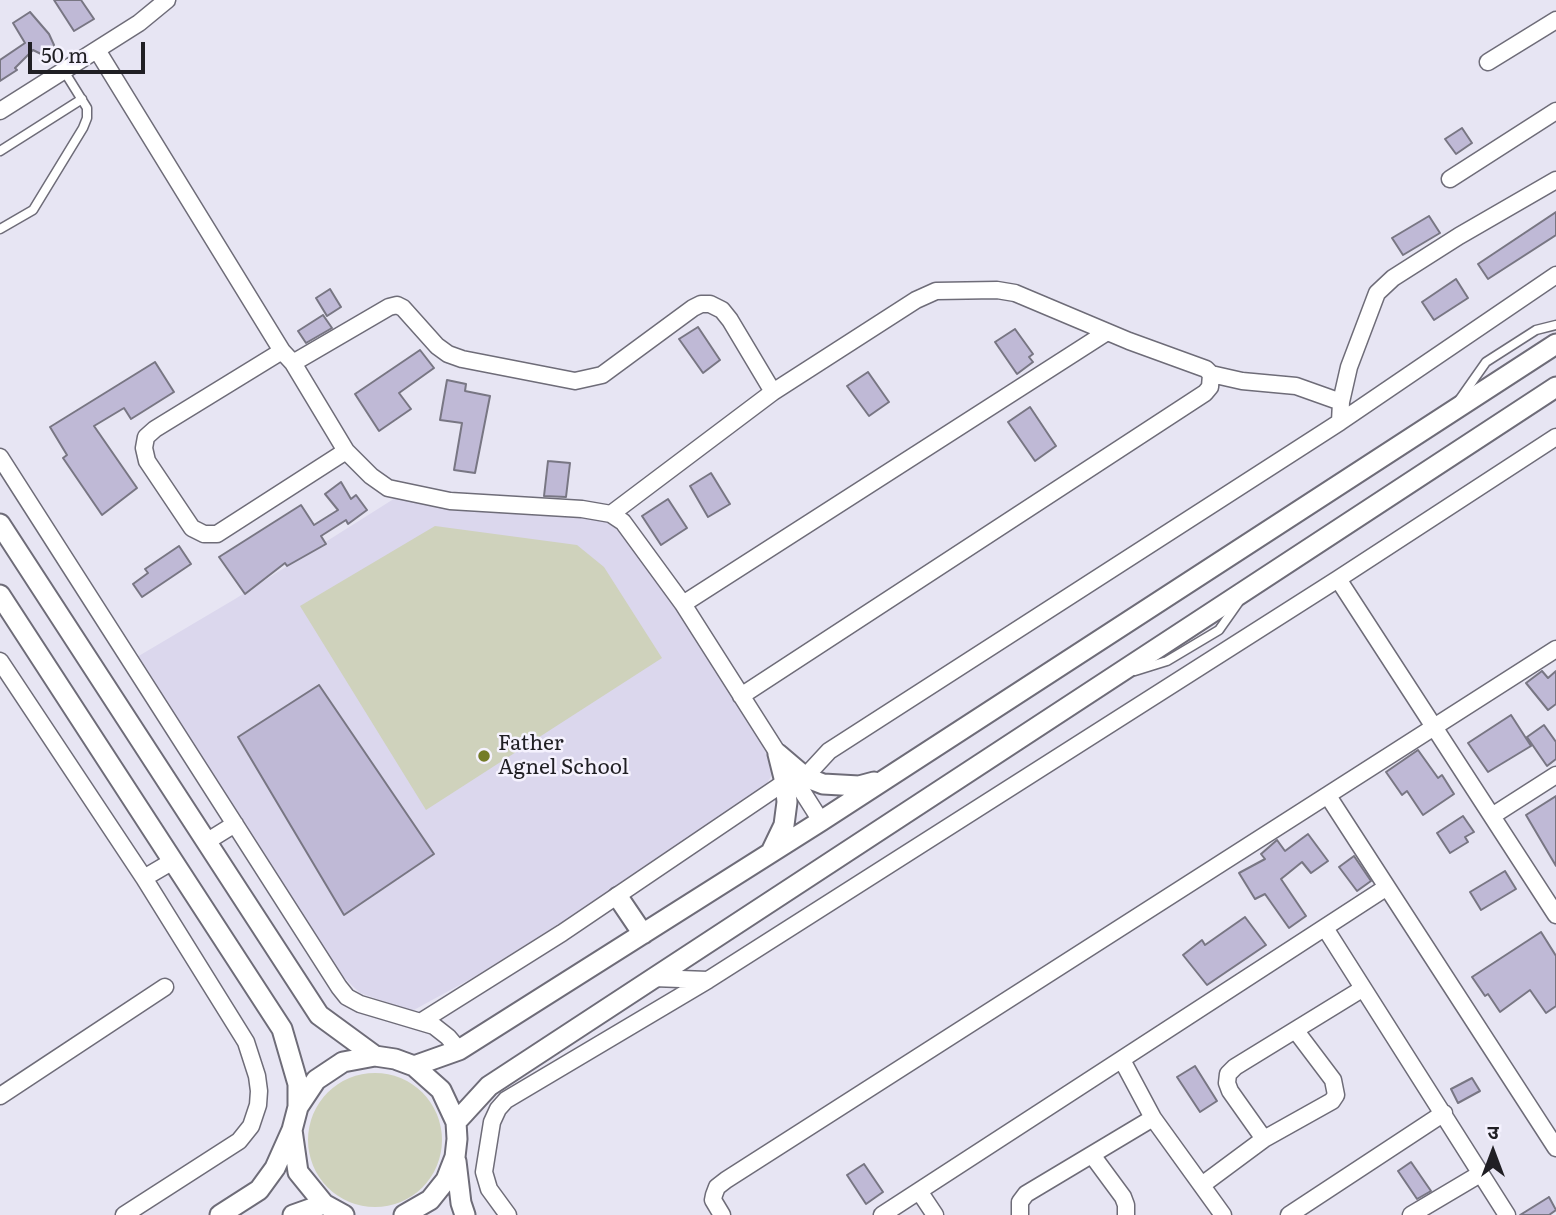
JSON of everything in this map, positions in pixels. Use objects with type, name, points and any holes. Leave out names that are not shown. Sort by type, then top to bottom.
[{"type":"street","points":[[0,111],[139,23],[167,0]]},
{"type":"street","points":[[1488,62],[1556,20]]},
{"type":"street","points":[[97,50],[346,451],[371,477],[388,488],[450,501],[582,509],[611,514],[622,522],[682,604],[821,821]]},
{"type":"street","points":[[1450,179],[1556,111]]},
{"type":"street","points":[[1340,422],[1341,402],[1352,357],[1377,293],[1393,278],[1459,236],[1556,180]]},
{"type":"street","points":[[805,777],[829,751],[846,739],[1340,422],[1556,275]]},
{"type":"street","points":[[611,514],[773,392],[916,300],[936,291],[996,290],[1015,293],[1107,332],[1206,369],[1211,374],[1242,381],[1296,386],[1341,402]]},
{"type":"street","points":[[346,451],[217,534],[204,534],[192,528],[147,461],[144,448],[146,437],[155,429],[288,357],[389,306],[397,305],[448,354],[461,359],[575,381],[601,375],[693,308],[710,304],[722,310],[730,320],[773,392]]},
{"type":"street","points":[[682,604],[1107,332]]},
{"type":"street","points":[[414,1066],[459,1050],[643,934],[1556,344]]},
{"type":"street","points":[[741,696],[1205,393],[1210,387],[1211,374]]},
{"type":"street","points":[[456,1122],[489,1086],[1556,387]]},
{"type":"street","points":[[508,1215],[489,1189],[484,1172],[492,1122],[506,1100],[708,980],[1556,438]]},
{"type":"street","points":[[0,457],[347,997],[360,1004],[422,1021],[448,1037],[459,1050]]},
{"type":"street","points":[[0,524],[319,1015],[375,1056]]},
{"type":"street","points":[[1338,579],[1556,915]]},
{"type":"street","points":[[0,595],[282,1029],[298,1084],[298,1107],[292,1130],[275,1168],[259,1190],[220,1215]]},
{"type":"street","points":[[722,1215],[713,1200],[717,1187],[726,1180],[1556,649]]},
{"type":"street","points":[[0,661],[144,878],[246,1042],[257,1076],[258,1098],[251,1126],[239,1141],[124,1215]]},
{"type":"street","points":[[778,754],[805,777],[823,784],[859,786],[884,780]]},
{"type":"street","points":[[760,860],[775,848],[784,825],[787,802],[778,754]]},
{"type":"street","points":[[1492,816],[1556,775]]},
{"type":"street","points":[[422,1021],[618,897],[785,782]]},
{"type":"street","points":[[1328,796],[1556,1148]]},
{"type":"street","points":[[206,842],[235,824]]},
{"type":"street","points":[[144,878],[173,861]]},
{"type":"street","points":[[882,1215],[1387,887]]},
{"type":"street","points":[[618,897],[643,934]]},
{"type":"street","points":[[1325,928],[1507,1215]]},
{"type":"street","points":[[653,978],[708,980]]},
{"type":"street","points":[[0,1096],[165,987]]},
{"type":"street","points":[[1264,1139],[1230,1091],[1228,1074],[1235,1067],[1362,989]]},
{"type":"street","points":[[1202,1185],[1264,1139],[1332,1101],[1336,1095],[1333,1080],[1296,1031]]},
{"type":"street","points":[[298,1107],[316,1080],[343,1062],[375,1056],[414,1066],[441,1090],[456,1122],[455,1157],[465,1215]]},
{"type":"street","points":[[1122,1060],[1153,1118],[1223,1215]]},
{"type":"street","points":[[1289,1215],[1444,1113]]},
{"type":"street","points":[[1020,1215],[1020,1202],[1026,1194],[1153,1118]]},
{"type":"street","points":[[292,1130],[298,1172],[324,1205],[344,1215]]},
{"type":"street","points":[[1092,1155],[1123,1197],[1126,1215]]},
{"type":"street","points":[[404,1215],[430,1199],[446,1180],[455,1157]]},
{"type":"street","points":[[1417,1213],[1480,1174]]},
{"type":"street","points":[[919,1191],[935,1215]]},
{"type":"street","points":[[293,1215],[324,1205]]},
{"type":"lane","points":[[0,229],[26,216],[38,203],[83,128],[87,108],[64,71]]},
{"type":"lane","points":[[0,151],[82,99]]},
{"type":"lane","points":[[1451,412],[1486,362],[1536,330],[1556,325]]},
{"type":"shaded area","name":"Father Agnel School","points":[[400,495],[606,519],[623,533],[657,578],[766,750],[773,773],[766,785],[613,890],[476,976],[412,1011],[360,993],[333,967],[137,657]]},
{"type":"green space","points":[[435,526],[577,545],[604,567],[662,658],[426,810],[300,606]]},
{"type":"green space","points":[[375,1073],[400,1079],[422,1093],[436,1115],[442,1140],[436,1165],[422,1187],[400,1201],[375,1207],[350,1201],[328,1187],[314,1165],[308,1140],[314,1115],[328,1093],[350,1079]]},
{"type":"building","points":[[54,0],[81,0],[94,19],[74,31]]},
{"type":"building","points":[[30,12],[49,34],[54,45],[41,54],[33,50],[15,68],[17,70],[0,81],[0,60],[25,43],[13,23]]},
{"type":"building","points":[[1462,128],[1472,143],[1456,154],[1445,139]]},
{"type":"building","points":[[1556,212],[1556,235],[1488,279],[1478,264]]},
{"type":"building","points":[[1429,216],[1440,233],[1403,255],[1392,238]]},
{"type":"building","points":[[1456,279],[1468,298],[1434,320],[1422,302]]},
{"type":"building","points":[[330,289],[341,307],[327,316],[316,298]]},
{"type":"building","points":[[323,315],[332,328],[306,343],[298,331]]},
{"type":"building","points":[[698,327],[720,360],[703,373],[679,339]]},
{"type":"building","points":[[1015,329],[1033,354],[1029,357],[1033,362],[1017,374],[995,342]]},
{"type":"building","points":[[420,350],[434,368],[399,393],[411,409],[379,431],[355,394]]},
{"type":"building","points":[[155,362],[174,392],[131,419],[124,408],[94,426],[137,488],[102,515],[63,458],[67,455],[50,427]]},
{"type":"building","points":[[868,372],[889,402],[869,416],[847,386]]},
{"type":"building","points":[[447,380],[466,384],[465,391],[490,396],[475,473],[454,470],[462,423],[440,420]]},
{"type":"building","points":[[1030,407],[1056,446],[1035,461],[1008,422]]},
{"type":"building","points":[[548,461],[570,463],[566,497],[544,496]]},
{"type":"building","points":[[711,473],[730,504],[708,517],[690,486]]},
{"type":"building","points":[[341,482],[351,499],[356,495],[367,510],[348,524],[346,520],[321,536],[326,544],[287,566],[285,563],[245,594],[219,557],[301,505],[314,525],[338,510],[325,494]]},
{"type":"building","points":[[668,499],[687,528],[661,545],[642,516]]},
{"type":"building","points":[[179,546],[191,564],[142,597],[133,584],[148,573],[145,569]]},
{"type":"building","points":[[1542,671],[1548,678],[1556,671],[1556,704],[1548,710],[1526,683]]},
{"type":"building","points":[[319,685],[434,854],[344,915],[238,737]]},
{"type":"building","points":[[1511,715],[1531,746],[1488,772],[1468,743]]},
{"type":"building","points":[[1544,725],[1556,742],[1556,759],[1547,766],[1527,737]]},
{"type":"building","points":[[1418,750],[1438,778],[1442,775],[1454,794],[1423,815],[1407,791],[1402,795],[1386,772]]},
{"type":"building","points":[[1556,796],[1556,866],[1526,815]]},
{"type":"building","points":[[1463,816],[1474,832],[1465,837],[1468,842],[1450,853],[1437,833]]},
{"type":"building","points":[[1308,834],[1328,861],[1311,873],[1302,862],[1281,879],[1306,916],[1289,928],[1265,894],[1255,899],[1239,873],[1265,859],[1261,854],[1277,840],[1285,851]]},
{"type":"building","points":[[1354,856],[1371,881],[1357,891],[1339,867]]},
{"type":"building","points":[[1505,871],[1516,889],[1481,910],[1470,892]]},
{"type":"building","points":[[1245,917],[1266,945],[1207,985],[1183,955],[1202,940],[1205,945]]},
{"type":"building","points":[[1541,932],[1556,956],[1556,1006],[1546,1013],[1530,990],[1500,1012],[1472,977]]},
{"type":"building","points":[[1195,1066],[1217,1101],[1200,1112],[1177,1077]]},
{"type":"building","points":[[1472,1078],[1480,1091],[1458,1103],[1451,1089]]},
{"type":"building","points":[[1411,1162],[1431,1191],[1417,1199],[1398,1171]]},
{"type":"building","points":[[864,1164],[883,1192],[866,1204],[847,1175]]},
{"type":"building","points":[[1549,1197],[1556,1210],[1549,1215],[1520,1215]]},
{"type":"place","name":"Father Agnel School","points":[[484,756]]}]
